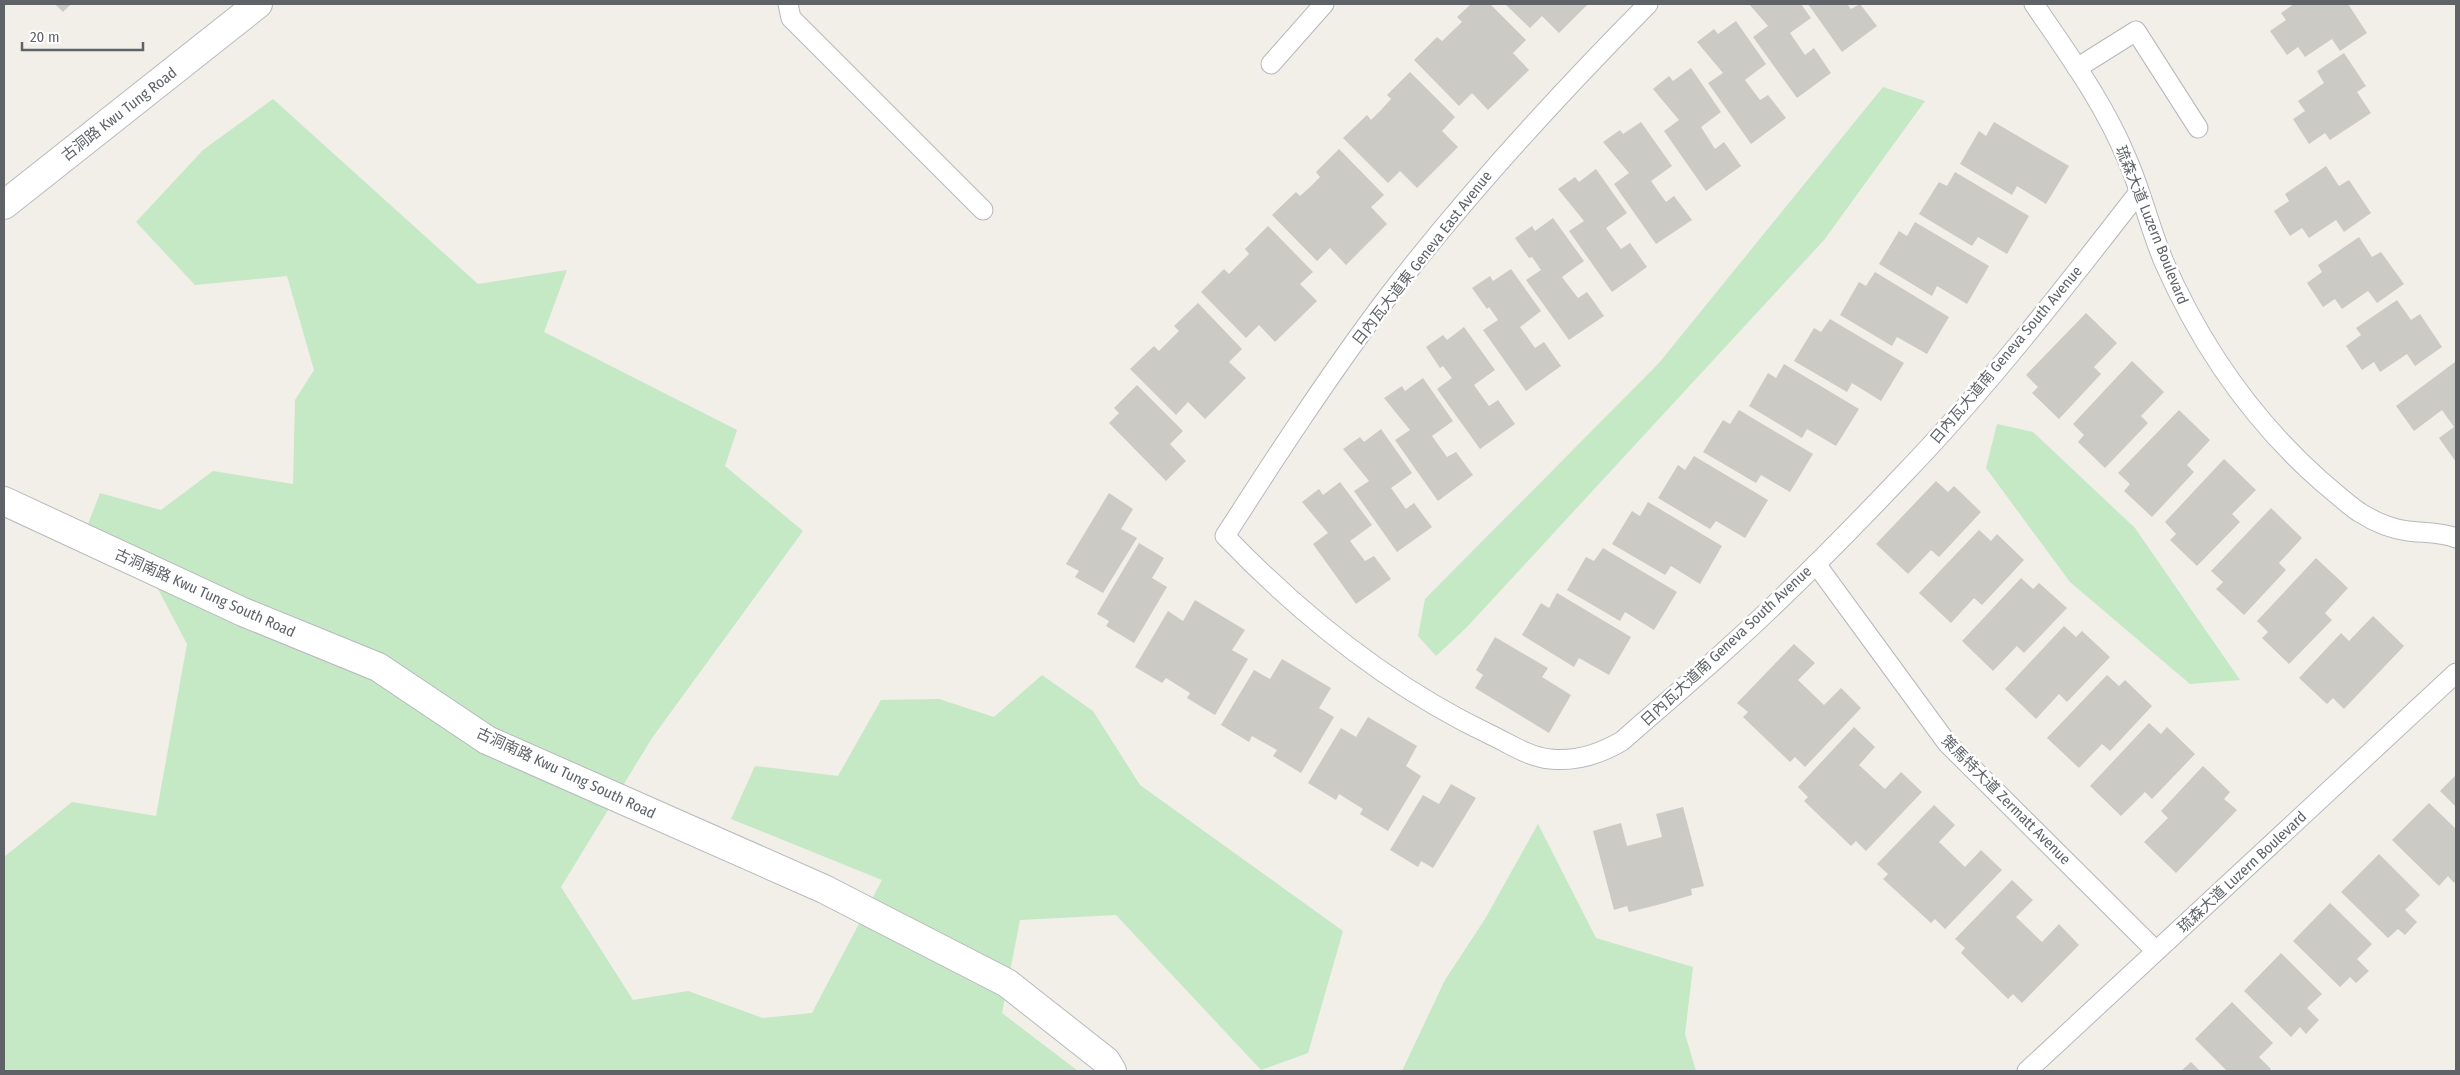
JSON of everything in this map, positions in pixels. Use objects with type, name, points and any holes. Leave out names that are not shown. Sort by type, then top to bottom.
[{"type":"street","name":"古洞路 Kwu Tung Road","points":[[4,205],[258,4]]},
{"type":"street","name":"古洞南路 Kwu Tung South Road","points":[[4,502],[243,612],[378,667],[487,740],[824,889],[1007,983],[1106,1061],[1112,1071]]},
{"type":"lane","points":[[788,4],[791,18],[983,210]]},
{"type":"lane","points":[[1271,64],[1324,4]]},
{"type":"lane","name":"日內瓦大道東 Geneva East Avenue","points":[[1225,536],[1303,415],[1387,298],[1477,186],[1573,80],[1648,4]]},
{"type":"lane","name":"琉森大道 Luzern Boulevard","points":[[2034,4],[2105,112],[2128,159],[2163,260],[2186,309],[2223,372],[2269,431],[2302,464],[2359,512],[2381,524],[2405,531],[2449,535],[2456,538]]},
{"type":"lane","points":[[2077,68],[2136,31],[2198,128]]},
{"type":"lane","name":"日內瓦大道南 Geneva South Avenue","points":[[1225,536],[1268,581],[1316,622],[1366,661],[1419,696],[1474,727],[1531,754],[1559,760],[1588,757],[1606,751],[1622,741],[1728,648],[1816,564],[1902,476],[1985,384],[2064,289],[2139,192]]},
{"type":"lane","name":"策馬特大道 Zermatt Avenue","points":[[1816,564],[1947,743],[2156,951]]},
{"type":"lane","name":"琉森大道 Luzern Boulevard","points":[[2028,1071],[2456,673]]},
{"type":"green space","points":[[1883,87],[1925,101],[1824,240],[1466,628],[1436,656],[1418,636],[1425,599],[1659,363]]},
{"type":"green space","points":[[273,99],[478,284],[567,270],[544,332],[737,430],[725,466],[803,531],[652,738],[561,887],[633,1000],[688,991],[763,1018],[812,1013],[882,880],[731,819],[755,766],[838,776],[881,700],[939,699],[994,717],[1042,675],[1093,711],[1140,785],[1343,931],[1308,1053],[1261,1070],[1116,915],[1020,920],[1002,1013],[1078,1071],[4,1071],[4,857],[72,802],[156,816],[187,644],[158,589],[78,550],[100,493],[161,510],[213,471],[293,484],[295,400],[314,370],[287,276],[195,285],[136,222],[203,150]]},
{"type":"green space","points":[[1997,424],[2033,432],[2135,528],[2240,680],[2190,684],[2070,582],[1986,468]]},
{"type":"green space","points":[[1538,824],[1596,938],[1693,967],[1685,1034],[1696,1071],[1402,1071],[1445,980],[1485,919]]},
{"type":"building","points":[[55,4],[71,4],[63,12]]},
{"type":"building","points":[[1471,4],[1490,4],[1526,40],[1513,53],[1529,70],[1488,110],[1472,93],[1459,106],[1414,60],[1437,37],[1442,41],[1462,22],[1457,17]]},
{"type":"building","points":[[1505,4],[1588,4],[1559,33],[1542,16],[1530,28]]},
{"type":"building","points":[[1749,4],[1801,4],[1811,18],[1790,33],[1805,55],[1814,48],[1831,73],[1797,98],[1753,37],[1768,26]]},
{"type":"building","points":[[1808,4],[1847,4],[1851,9],[1860,4],[1877,26],[1842,52]]},
{"type":"building","points":[[2294,4],[2348,4],[2367,33],[2340,51],[2332,39],[2305,57],[2298,47],[2287,55],[2270,31],[2286,20],[2281,13]]},
{"type":"building","points":[[1736,21],[1766,64],[1745,80],[1760,100],[1768,95],[1786,118],[1751,144],[1708,83],[1723,73],[1697,42],[1714,29],[1718,34]]},
{"type":"building","points":[[2344,53],[2366,86],[2357,92],[2371,113],[2330,140],[2325,133],[2309,144],[2293,119],[2305,111],[2298,101],[2324,83],[2317,71]]},
{"type":"building","points":[[1691,68],[1721,112],[1701,127],[1715,149],[1724,142],[1741,166],[1706,191],[1664,131],[1679,120],[1653,89],[1669,76],[1673,81]]},
{"type":"building","points":[[1410,72],[1455,117],[1442,131],[1458,147],[1417,188],[1400,171],[1388,183],[1343,138],[1367,115],[1371,120],[1391,99],[1387,95]]},
{"type":"building","points":[[1641,122],[1672,166],[1651,181],[1666,202],[1674,196],[1692,220],[1656,244],[1614,184],[1629,173],[1603,142],[1620,130],[1623,134]]},
{"type":"building","points":[[1994,122],[2069,166],[2046,204],[2017,186],[2012,195],[1960,164],[1979,131],[1986,136]]},
{"type":"building","points":[[1339,149],[1384,195],[1371,207],[1387,224],[1346,265],[1330,248],[1317,261],[1272,215],[1296,192],[1300,196],[1310,187],[1320,177],[1316,172]]},
{"type":"building","points":[[2326,166],[2339,186],[2349,180],[2371,213],[2344,232],[2336,220],[2309,238],[2302,228],[2290,236],[2274,211],[2289,201],[2285,194]]},
{"type":"building","points":[[1596,169],[1627,213],[1606,228],[1621,249],[1630,243],[1647,267],[1612,292],[1569,231],[1584,221],[1558,189],[1575,177],[1579,182]]},
{"type":"building","points":[[1955,172],[2029,216],[2007,254],[1978,237],[1972,246],[1919,214],[1939,182],[1947,186]]},
{"type":"building","points":[[1553,218],[1584,261],[1562,277],[1578,298],[1587,292],[1604,316],[1569,340],[1526,280],[1541,270],[1532,257],[1529,258],[1515,238],[1532,226],[1535,231]]},
{"type":"building","points":[[1915,222],[1989,266],[1967,304],[1937,286],[1932,296],[1879,264],[1899,231],[1907,236]]},
{"type":"building","points":[[1268,226],[1313,272],[1300,284],[1317,301],[1275,342],[1259,325],[1246,338],[1201,292],[1224,269],[1229,274],[1249,254],[1245,249]]},
{"type":"building","points":[[2359,237],[2372,257],[2381,252],[2404,284],[2377,303],[2368,291],[2342,309],[2335,299],[2323,307],[2307,283],[2322,272],[2318,265]]},
{"type":"building","points":[[1511,269],[1541,311],[1520,327],[1535,348],[1544,342],[1561,366],[1526,391],[1483,330],[1498,320],[1489,307],[1487,309],[1472,288],[1490,276],[1493,281]]},
{"type":"building","points":[[1875,272],[1949,317],[1927,354],[1897,337],[1892,346],[1840,315],[1859,282],[1866,286]]},
{"type":"building","points":[[2397,300],[2411,320],[2420,314],[2442,347],[2415,366],[2407,354],[2380,372],[2374,362],[2362,370],[2346,346],[2361,335],[2356,328]]},
{"type":"building","points":[[1198,303],[1242,349],[1229,362],[1246,378],[1205,419],[1188,402],[1176,415],[1130,369],[1154,346],[1159,351],[1179,331],[1174,326]]},
{"type":"building","points":[[2086,313],[2117,343],[2094,367],[2101,374],[2059,419],[2032,393],[2038,387],[2026,375]]},
{"type":"building","points":[[1830,319],[1904,363],[1881,401],[1852,383],[1847,392],[1794,361],[1814,328],[1821,332]]},
{"type":"building","points":[[1464,327],[1495,370],[1474,385],[1489,406],[1498,400],[1515,424],[1480,449],[1437,389],[1452,378],[1443,366],[1440,368],[1426,347],[1443,335],[1447,340]]},
{"type":"building","points":[[2132,361],[2164,392],[2141,416],[2148,423],[2105,468],[2078,442],[2084,435],[2073,424]]},
{"type":"building","points":[[2455,362],[2456,462],[2439,438],[2454,427],[2442,410],[2414,431],[2396,406]]},
{"type":"building","points":[[1784,364],[1859,409],[1836,446],[1807,429],[1802,438],[1749,406],[1768,373],[1776,378]]},
{"type":"building","points":[[1423,378],[1453,421],[1432,436],[1447,457],[1456,452],[1473,475],[1438,501],[1395,440],[1410,430],[1384,398],[1402,386],[1405,391]]},
{"type":"building","points":[[1137,385],[1183,431],[1170,444],[1186,461],[1166,481],[1109,423],[1119,413],[1114,408]]},
{"type":"building","points":[[1739,410],[1813,454],[1790,492],[1761,475],[1756,483],[1703,452],[1723,420],[1730,424]]},
{"type":"building","points":[[2179,410],[2210,440],[2187,465],[2194,472],[2152,517],[2124,491],[2130,484],[2118,473]]},
{"type":"building","points":[[1381,429],[1412,473],[1391,488],[1406,509],[1414,503],[1432,527],[1397,552],[1354,491],[1369,481],[1343,449],[1360,437],[1364,442]]},
{"type":"building","points":[[1694,456],[1768,500],[1745,538],[1716,521],[1710,529],[1658,498],[1678,465],[1685,470]]},
{"type":"building","points":[[2224,459],[2256,490],[2232,514],[2240,522],[2197,566],[2170,540],[2176,534],[2165,522]]},
{"type":"building","points":[[1936,481],[1948,492],[1954,486],[1981,512],[1939,557],[1931,550],[1908,574],[1876,544]]},
{"type":"building","points":[[1340,482],[1372,525],[1350,541],[1365,561],[1374,556],[1391,579],[1356,604],[1313,544],[1328,533],[1302,502],[1319,489],[1323,495]]},
{"type":"building","points":[[1109,493],[1133,509],[1121,529],[1137,538],[1103,593],[1075,577],[1079,571],[1066,564]]},
{"type":"building","points":[[1648,502],[1722,546],[1700,584],[1671,566],[1665,575],[1612,544],[1632,511],[1640,516]]},
{"type":"building","points":[[2271,508],[2302,538],[2279,563],[2286,570],[2244,615],[2216,589],[2223,582],[2211,571]]},
{"type":"building","points":[[1979,530],[1991,541],[1997,534],[2024,560],[1982,605],[1974,598],[1951,623],[1919,593]]},
{"type":"building","points":[[1139,543],[1164,558],[1152,578],[1167,587],[1134,643],[1106,626],[1109,621],[1097,614]]},
{"type":"building","points":[[1603,548],[1677,592],[1654,630],[1625,612],[1620,621],[1567,590],[1586,557],[1594,561]]},
{"type":"building","points":[[2316,558],[2348,588],[2325,613],[2332,620],[2289,664],[2262,638],[2268,632],[2257,621]]},
{"type":"building","points":[[2021,578],[2033,589],[2039,583],[2067,608],[2024,653],[2017,646],[1993,671],[1962,641]]},
{"type":"building","points":[[1557,593],[1631,637],[1609,675],[1579,658],[1574,667],[1522,635],[1541,603],[1549,608]]},
{"type":"building","points":[[1195,600],[1245,630],[1232,650],[1248,659],[1215,715],[1187,698],[1190,693],[1166,678],[1162,683],[1135,667],[1168,611],[1183,621]]},
{"type":"building","points":[[2373,616],[2404,646],[2344,709],[2333,698],[2327,704],[2299,678],[2341,633],[2349,641]]},
{"type":"building","points":[[2064,626],[2076,637],[2082,631],[2110,657],[2067,702],[2059,694],[2036,719],[2005,689]]},
{"type":"building","points":[[1495,637],[1548,668],[1542,677],[1571,695],[1549,733],[1475,688],[1483,675],[1476,670]]},
{"type":"building","points":[[1794,644],[1815,663],[1798,680],[1824,705],[1841,688],[1861,708],[1805,767],[1795,757],[1790,762],[1743,717],[1748,712],[1737,703]]},
{"type":"building","points":[[1282,659],[1331,688],[1319,708],[1334,717],[1301,773],[1273,756],[1277,750],[1252,736],[1249,742],[1221,725],[1254,670],[1270,679]]},
{"type":"building","points":[[2107,675],[2119,686],[2125,680],[2152,706],[2110,751],[2102,744],[2079,768],[2047,738]]},
{"type":"building","points":[[1368,717],[1417,746],[1406,766],[1421,776],[1388,831],[1360,814],[1363,809],[1339,794],[1336,800],[1308,783],[1341,728],[1356,737]]},
{"type":"building","points":[[2149,723],[2161,734],[2167,727],[2195,754],[2152,799],[2145,792],[2121,816],[2090,786]]},
{"type":"building","points":[[1854,727],[1875,747],[1859,765],[1885,789],[1901,772],[1922,792],[1866,851],[1856,841],[1851,846],[1804,801],[1808,797],[1798,787]]},
{"type":"building","points":[[2203,766],[2230,792],[2224,799],[2237,810],[2176,873],[2144,842],[2168,818],[2161,811]]},
{"type":"building","points":[[2456,775],[2456,807],[2440,791]]},
{"type":"building","points":[[1451,784],[1476,798],[1433,868],[1421,861],[1418,867],[1390,850],[1423,795],[1439,804]]},
{"type":"building","points":[[2429,803],[2456,829],[2456,880],[2454,883],[2448,876],[2439,886],[2392,840]]},
{"type":"building","points":[[1934,805],[1955,825],[1939,842],[1965,867],[1981,850],[2002,870],[1945,929],[1935,919],[1931,923],[1883,879],[1888,874],[1877,864]]},
{"type":"building","points":[[1683,807],[1704,886],[1691,889],[1692,895],[1661,904],[1629,912],[1627,906],[1614,910],[1593,831],[1621,823],[1627,846],[1662,837],[1656,814]]},
{"type":"building","points":[[2379,854],[2420,895],[2405,910],[2417,922],[2405,935],[2398,929],[2388,938],[2341,892]]},
{"type":"building","points":[[2012,880],[2033,900],[2016,917],[2042,942],[2059,924],[2079,945],[2022,1003],[2013,994],[2008,999],[1961,953],[1965,948],[1955,939]]},
{"type":"building","points":[[2330,903],[2372,944],[2357,959],[2369,971],[2356,983],[2350,977],[2340,987],[2293,941]]},
{"type":"building","points":[[2281,953],[2322,994],[2307,1008],[2319,1020],[2306,1034],[2300,1027],[2291,1037],[2244,991]]},
{"type":"building","points":[[2232,1002],[2273,1043],[2259,1057],[2271,1069],[2269,1071],[2227,1071],[2195,1039]]},
{"type":"building","points":[[2191,1062],[2200,1071],[2181,1071]]}]
